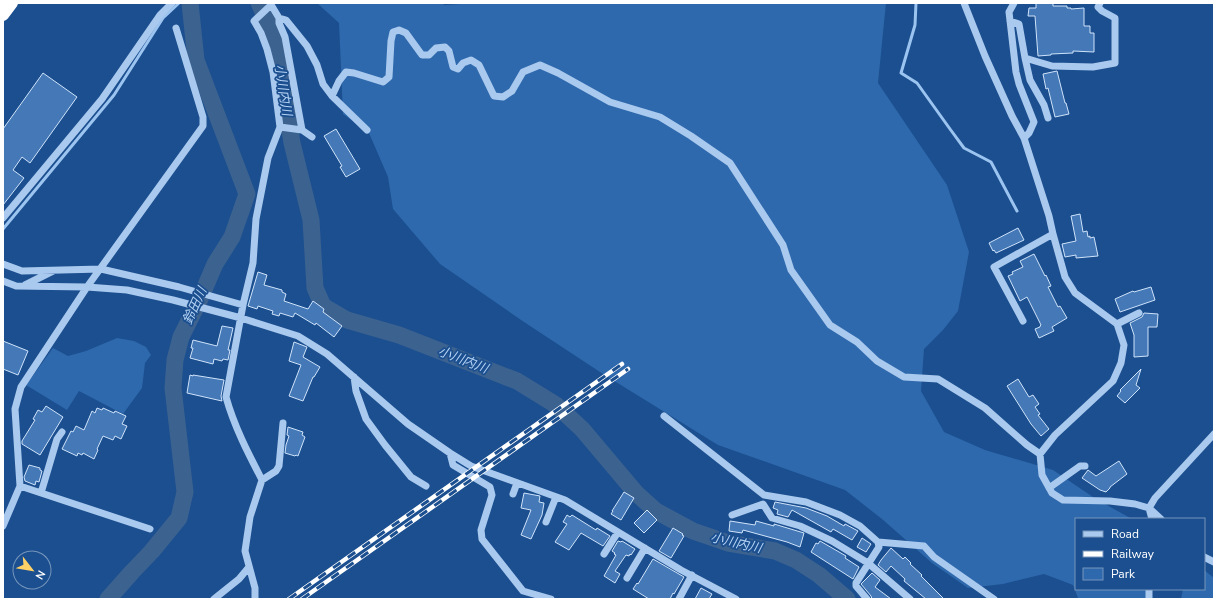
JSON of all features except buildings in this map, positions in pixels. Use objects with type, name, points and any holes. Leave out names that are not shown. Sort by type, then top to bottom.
[{"type":"highway","points":[[3,15],[12,3]]},
{"type":"street","points":[[3,218],[102,99],[160,15],[172,3]]},
{"type":"street","points":[[964,3],[985,56],[1012,116],[1024,138],[1049,216],[1064,277],[1075,293],[1117,324],[1124,345],[1121,363],[1113,381],[1055,435],[1040,454],[1042,474],[1052,494],[1063,500],[1110,500],[1150,508],[1160,518]]},
{"type":"street","points":[[1014,3],[1010,12],[1010,22],[1016,72],[1019,84],[1034,122],[1029,133],[1024,138]]},
{"type":"street","points":[[1025,58],[1052,66],[1093,67],[1115,63],[1115,18],[1102,11],[1098,7],[1100,3]]},
{"type":"street","points":[[262,480],[246,450],[230,411],[226,397],[243,305],[253,263],[256,219],[268,158],[282,128],[267,49],[261,33],[254,21],[270,4],[279,18],[279,23],[285,37],[302,130]]},
{"type":"street","points":[[279,18],[286,20],[307,46],[318,65],[323,84],[332,96],[367,130]]},
{"type":"street","points":[[1010,22],[1019,24],[1030,80],[1044,105],[1048,118]]},
{"type":"street","points":[[3,526],[5,518],[20,486],[15,409],[21,387],[101,268],[203,126],[203,117],[176,28]]},
{"type":"street","points":[[332,96],[339,81],[346,72],[383,82],[389,77],[393,32],[399,30],[406,33],[422,55],[429,55],[436,48],[445,47],[449,51],[453,67],[458,69],[463,63],[471,60],[479,65],[494,96],[503,97],[512,91],[523,72],[540,65],[558,73],[610,102],[660,117],[692,136],[730,163],[783,245],[792,270],[830,325],[857,342],[877,361],[904,377],[938,378],[985,408],[1027,445],[1040,454]]},
{"type":"street","points":[[282,128],[302,130],[312,137]]},
{"type":"street","points":[[1023,321],[994,267],[1053,234]]},
{"type":"street","points":[[3,264],[22,271],[101,268],[179,287],[243,305]]},
{"type":"street","points":[[23,286],[55,270]]},
{"type":"street","points":[[3,282],[16,286],[88,287],[127,290],[228,314],[298,336],[327,354],[408,424],[471,466],[565,500],[645,548],[736,599]]},
{"type":"street","points":[[1117,324],[1140,313]]},
{"type":"street","points":[[354,377],[356,391],[366,419],[411,477],[426,486]]},
{"type":"street","points":[[664,416],[764,495],[806,502],[840,515],[860,526],[878,542],[924,546],[934,557],[994,599]]},
{"type":"street","points":[[255,599],[254,588],[245,551],[250,517],[262,480],[276,471],[279,466],[283,423]]},
{"type":"street","points":[[41,493],[57,439],[62,432]]},
{"type":"street","points":[[1152,518],[1150,508],[1155,498],[1169,481],[1214,434]]},
{"type":"street","points":[[450,453],[453,465],[490,486],[492,495],[481,530],[482,538],[524,591],[534,597],[551,599]]},
{"type":"street","points":[[1050,488],[1080,466],[1085,466]]},
{"type":"street","points":[[514,494],[517,483]]},
{"type":"street","points":[[20,486],[150,529]]},
{"type":"street","points":[[764,495],[763,504],[772,518],[807,529],[832,541],[868,563],[910,599]]},
{"type":"street","points":[[546,522],[556,497]]},
{"type":"street","points":[[732,515],[763,504]]},
{"type":"street","points":[[604,554],[618,532]]},
{"type":"street","points":[[867,599],[856,586],[856,583],[879,547],[878,542]]},
{"type":"street","points":[[627,578],[645,548]]},
{"type":"street","points":[[1205,558],[1214,562]]},
{"type":"street","points":[[214,599],[239,579],[249,567]]},
{"type":"street","points":[[679,599],[692,575]]},
{"type":"green space","points":[[317,3],[443,3],[444,5],[477,3],[886,3],[878,83],[947,185],[969,252],[958,311],[943,330],[924,349],[921,391],[944,432],[985,450],[1053,470],[1096,499],[1130,518],[1075,518],[1075,590],[1152,590],[1152,599],[1076,599],[1078,598],[1073,585],[1044,574],[1003,584],[968,588],[932,563],[882,519],[845,490],[718,445],[603,374],[440,264],[393,209],[388,177],[369,133],[343,114],[339,23]]},
{"type":"green space","points":[[117,338],[134,341],[146,347],[151,355],[145,363],[142,388],[123,414],[79,391],[67,410],[26,385],[53,348],[68,356],[86,351]]},
{"type":"green space","points":[[1205,571],[1214,578],[1214,599],[1181,599],[1183,590],[1205,590]]},
{"type":"waterway","points":[[3,229],[114,95],[163,18],[179,3]]},
{"type":"waterway","name":"鈴田川","points":[[108,599],[152,551],[179,518],[185,492],[173,388],[175,360],[181,337],[215,264],[232,237],[247,194],[196,60],[190,3]]},
{"type":"waterway","name":"小川内川","points":[[259,3],[272,31],[277,50],[292,143],[311,220],[315,288],[323,306],[347,320],[399,335],[517,381],[556,405],[582,429],[636,493],[656,511],[693,531],[728,543],[775,551],[796,560],[819,575],[847,599]]},
{"type":"waterway","points":[[916,3],[915,25],[901,73],[917,83],[964,148],[991,162],[1017,211]]},
{"type":"railway","points":[[289,599],[622,364]]},
{"type":"railway","points":[[302,599],[628,369]]}]
